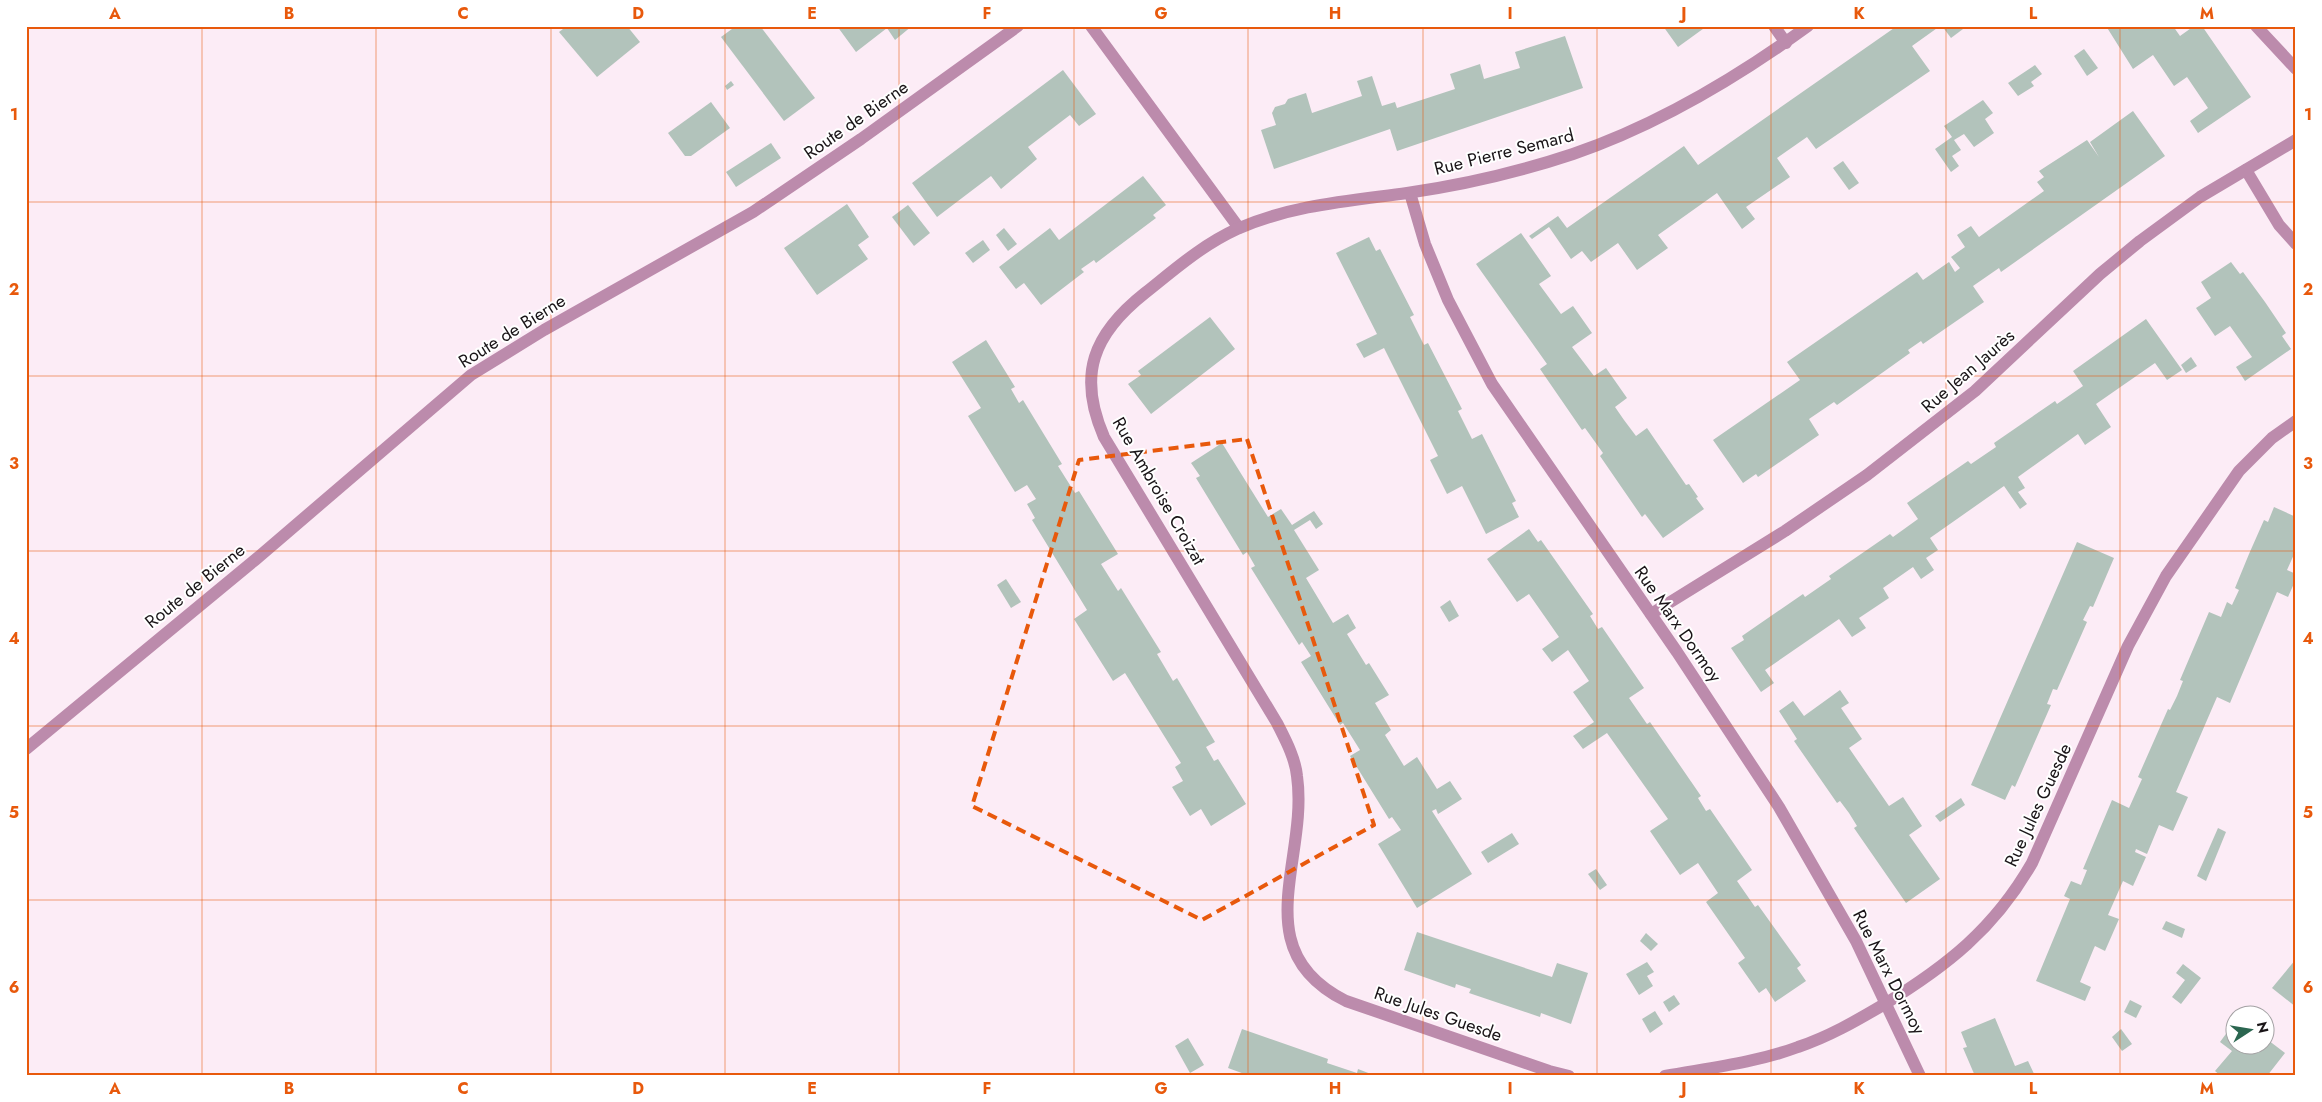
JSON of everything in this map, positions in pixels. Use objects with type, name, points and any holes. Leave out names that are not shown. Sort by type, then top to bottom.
[{"type":"street","name":"Route de Bierne","points":[[26,749],[255,560],[471,376],[522,343],[753,212],[861,139],[1018,26]]},
{"type":"street","points":[[1091,26],[1239,228]]},
{"type":"street","points":[[1774,26],[1786,43]]},
{"type":"street","name":"Rue Pierre Semard","points":[[1239,228],[1282,213],[1319,204],[1410,193],[1520,170],[1597,145],[1653,122],[1698,98],[1786,43],[1808,26]]},
{"type":"street","points":[[2256,26],[2296,68]]},
{"type":"street","name":"Rue Jean Jaurès","points":[[1651,614],[1785,532],[1882,464],[1975,390],[2100,274],[2182,208],[2296,140]]},
{"type":"street","points":[[2246,170],[2279,225],[2296,244]]},
{"type":"street","name":"Rue Marx Dormoy","points":[[1410,193],[1425,244],[1448,300],[1488,378],[1730,730],[1780,807],[1824,882],[1886,1003],[1920,1076]]},
{"type":"street","name":"Rue Ambroise Croizat","points":[[1239,228],[1187,260],[1119,316],[1107,331],[1093,364],[1090,382],[1091,399],[1096,419],[1104,437],[1277,723],[1293,759],[1297,776],[1298,812],[1286,902],[1287,919],[1296,954],[1305,970]]},
{"type":"street","name":"Rue Jules Guesde","points":[[1664,1076],[1744,1062],[1798,1047],[1841,1028],[1927,978],[1964,949],[1994,918],[2022,882],[2044,841],[2128,646],[2166,576],[2240,471],[2272,438],[2296,421]]},
{"type":"street","name":"Rue Jules Guesde","points":[[1305,970],[1318,984],[1346,1001],[1568,1076]]},
{"type":"highlighted area","points":[[1247,439],[1374,825],[1202,920],[972,806],[1079,460]]},
{"type":"building","points":[[567,26],[627,26],[640,42],[597,77],[559,32]]},
{"type":"building","points":[[736,26],[760,26],[815,98],[784,121],[721,37]]},
{"type":"building","points":[[837,26],[912,26],[895,40],[887,28],[856,52]]},
{"type":"building","points":[[1663,26],[1707,26],[1678,47]]},
{"type":"building","points":[[1897,26],[1940,26],[1912,46],[1930,71],[1816,149],[1807,137],[1777,158],[1790,177],[1746,207],[1755,219],[1742,229],[1717,193],[1658,235],[1668,248],[1637,270],[1618,243],[1591,262],[1582,251],[1571,259],[1549,227],[1532,239],[1529,236],[1558,216],[1567,228],[1684,146],[1698,165]]},
{"type":"building","points":[[1942,26],[1967,26],[1951,38]]},
{"type":"building","points":[[2106,26],[2173,26],[2180,36],[2194,26],[2202,26],[2251,97],[2198,133],[2190,121],[2208,108],[2187,77],[2174,86],[2153,55],[2133,69]]},
{"type":"building","points":[[1565,36],[1583,88],[1397,151],[1390,129],[1274,169],[1261,130],[1276,125],[1272,113],[1275,107],[1285,104],[1288,99],[1306,93],[1312,113],[1362,96],[1357,81],[1372,76],[1382,106],[1395,102],[1397,108],[1455,89],[1450,74],[1480,64],[1484,79],[1520,68],[1515,52]]},
{"type":"building","points":[[2084,49],[2098,68],[2087,76],[2074,56]]},
{"type":"building","points":[[2035,65],[2042,74],[2031,82],[2034,86],[2018,96],[2008,83]]},
{"type":"building","points":[[1063,70],[1096,114],[1079,126],[1070,115],[1028,147],[1037,159],[1001,189],[991,176],[937,217],[912,183]]},
{"type":"building","points":[[731,81],[734,85],[727,90],[725,86]]},
{"type":"building","points":[[1983,100],[1993,113],[1985,119],[1994,133],[1974,147],[1964,134],[1954,140],[1961,150],[1952,156],[1959,166],[1951,172],[1935,149],[1952,137],[1944,126]]},
{"type":"building","points":[[711,102],[730,128],[691,156],[685,156],[668,133]]},
{"type":"building","points":[[2133,111],[2165,156],[2001,272],[1999,268],[1973,286],[1984,302],[1923,344],[1921,341],[1908,350],[1910,353],[1837,405],[1834,402],[1809,419],[1819,435],[1758,477],[1756,474],[1743,483],[1713,440],[1800,380],[1787,362],[1917,272],[1923,280],[1949,262],[1955,272],[1960,268],[1951,257],[1965,247],[1957,235],[1971,226],[1979,237],[2044,191],[2037,182],[2044,177],[2039,171],[2087,140],[2099,157],[2090,142]]},
{"type":"building","points":[[771,143],[781,158],[736,187],[726,172]]},
{"type":"building","points":[[1843,161],[1859,183],[1849,190],[1833,168]]},
{"type":"building","points":[[1143,176],[1166,205],[1153,215],[1156,218],[1096,263],[1094,260],[1081,269],[1084,272],[1041,305],[1024,283],[1016,289],[999,267],[1050,228],[1059,240]]},
{"type":"building","points":[[847,204],[869,237],[858,245],[868,259],[817,295],[784,248]]},
{"type":"building","points":[[908,205],[930,233],[914,246],[892,217]]},
{"type":"building","points":[[1004,228],[1017,244],[1008,251],[996,235]]},
{"type":"building","points":[[1521,233],[1551,276],[1539,284],[1561,314],[1573,306],[1592,333],[1572,347],[1594,376],[1606,368],[1627,398],[1615,407],[1624,420],[1636,436],[1647,428],[1686,485],[1689,484],[1704,509],[1663,538],[1645,514],[1642,517],[1600,456],[1603,453],[1585,428],[1582,430],[1540,369],[1547,364],[1476,264]]},
{"type":"building","points":[[1369,237],[1376,251],[1380,249],[1414,315],[1410,317],[1424,345],[1428,343],[1462,409],[1458,411],[1472,439],[1482,434],[1516,501],[1512,503],[1519,517],[1486,534],[1462,486],[1447,494],[1430,460],[1438,456],[1384,348],[1364,358],[1356,344],[1377,334],[1336,253]]},
{"type":"building","points":[[983,240],[990,250],[973,263],[965,253]]},
{"type":"building","points":[[2231,262],[2240,274],[2243,272],[2265,302],[2286,333],[2282,336],[2291,349],[2245,381],[2236,367],[2252,357],[2230,326],[2215,336],[2196,308],[2211,298],[2201,282]]},
{"type":"building","points":[[1210,317],[1235,349],[1151,414],[1128,384],[1141,375],[1138,371]]},
{"type":"building","points":[[2146,319],[2182,370],[2167,380],[2155,363],[2096,404],[2111,427],[2085,445],[2078,434],[2018,477],[2025,488],[2018,492],[2027,504],[2020,509],[2004,486],[1930,538],[1938,550],[1926,558],[1934,570],[1921,579],[1913,567],[1883,588],[1889,598],[1859,618],[1866,628],[1852,637],[1839,619],[1765,670],[1774,683],[1761,692],[1731,648],[1744,640],[1742,636],[1803,594],[1805,597],[1831,579],[1829,576],[1890,534],[1893,537],[1918,519],[1907,503],[1968,461],[1971,464],[1996,447],[1994,443],[2055,401],[2057,404],[2083,386],[2073,371]]},
{"type":"building","points":[[986,340],[1015,387],[1011,389],[1019,403],[1023,400],[1062,464],[1058,466],[1075,493],[1079,491],[1118,554],[1101,564],[1118,591],[1121,588],[1161,652],[1157,654],[1173,681],[1177,678],[1215,742],[1206,747],[1214,761],[1218,759],[1246,804],[1211,826],[1201,809],[1190,816],[1172,787],[1183,781],[1175,767],[1181,763],[1125,673],[1113,681],[1074,619],[1087,610],[1032,520],[1035,518],[1027,504],[1036,499],[1027,485],[1015,492],[968,416],[981,408],[952,362]]},
{"type":"building","points":[[2191,357],[2197,366],[2186,373],[2181,365]]},
{"type":"building","points":[[1222,443],[1268,517],[1281,509],[1292,525],[1314,511],[1323,524],[1316,529],[1310,520],[1294,530],[1319,570],[1306,578],[1333,623],[1348,614],[1356,628],[1347,634],[1366,665],[1369,663],[1389,695],[1375,703],[1391,730],[1385,735],[1404,766],[1417,757],[1437,789],[1450,781],[1462,799],[1438,814],[1436,809],[1432,811],[1472,874],[1417,908],[1378,844],[1401,830],[1392,817],[1389,819],[1350,756],[1360,750],[1343,723],[1340,725],[1301,662],[1311,656],[1302,642],[1299,645],[1251,568],[1255,566],[1247,552],[1243,555],[1196,478],[1200,476],[1191,463]]},
{"type":"building","points":[[2274,507],[2296,517],[2296,550],[2287,570],[2296,574],[2296,579],[2288,597],[2277,592],[2230,703],[2217,697],[2176,792],[2188,797],[2173,831],[2159,825],[2147,854],[2136,849],[2135,852],[2146,857],[2133,886],[2123,881],[2108,915],[2119,919],[2105,951],[2095,946],[2094,948],[2080,982],[2091,987],[2085,1001],[2036,981],[2070,899],[2064,896],[2071,881],[2081,885],[2087,870],[2083,869],[2112,800],[2129,808],[2142,779],[2138,777],[2168,709],[2170,710],[2177,696],[2183,681],[2180,680],[2209,612],[2221,617],[2227,602],[2232,605],[2239,590],[2235,588],[2249,554],[2264,520],[2268,522]]},
{"type":"building","points":[[1529,529],[1538,542],[1541,540],[1593,614],[1590,616],[1598,629],[1602,627],[1644,688],[1629,698],[1647,724],[1650,722],[1701,796],[1698,798],[1706,811],[1710,809],[1752,870],[1737,881],[1755,907],[1758,905],[1801,965],[1797,968],[1806,981],[1775,1002],[1766,988],[1759,993],[1738,963],[1745,958],[1706,902],[1718,893],[1698,863],[1680,875],[1650,831],[1668,819],[1607,733],[1583,749],[1573,736],[1594,722],[1573,692],[1589,681],[1568,650],[1552,662],[1542,649],[1559,637],[1529,594],[1517,602],[1487,559]]},
{"type":"building","points":[[2077,542],[2114,558],[2093,607],[2090,606],[2083,620],[2087,622],[2057,690],[2053,689],[2047,704],[2051,705],[2015,787],[2012,785],[2005,800],[1971,785]]},
{"type":"building","points":[[1006,579],[1021,602],[1011,608],[997,585]]},
{"type":"building","points":[[1450,600],[1459,616],[1449,622],[1440,607]]},
{"type":"building","points":[[1840,690],[1849,703],[1841,708],[1862,739],[1849,748],[1889,806],[1903,797],[1922,826],[1909,835],[1940,879],[1906,903],[1854,828],[1857,826],[1849,813],[1840,801],[1837,803],[1794,741],[1797,739],[1779,711],[1793,701],[1804,716]]},
{"type":"building","points":[[1961,798],[1965,805],[1940,822],[1935,816]]},
{"type":"building","points":[[2218,828],[2226,832],[2206,881],[2197,876]]},
{"type":"building","points":[[1512,833],[1519,844],[1488,863],[1481,852]]},
{"type":"building","points":[[1596,869],[1607,885],[1600,890],[1588,874]]},
{"type":"building","points":[[2166,921],[2185,929],[2182,938],[2162,929]]},
{"type":"building","points":[[1417,932],[1552,977],[1557,963],[1588,973],[1571,1024],[1541,1013],[1540,1017],[1469,993],[1471,989],[1456,984],[1455,988],[1404,970]]},
{"type":"building","points":[[1646,933],[1658,944],[1651,951],[1640,941]]},
{"type":"building","points":[[2296,959],[2296,1007],[2272,988]]},
{"type":"building","points":[[1647,962],[1654,972],[1647,976],[1653,986],[1639,995],[1626,974]]},
{"type":"building","points":[[2183,964],[2201,978],[2181,1004],[2172,997],[2185,980],[2176,973]]},
{"type":"building","points":[[1674,995],[1680,1004],[1669,1012],[1663,1002]]},
{"type":"building","points":[[2130,1000],[2142,1006],[2136,1018],[2124,1012]]},
{"type":"building","points":[[1655,1011],[1663,1024],[1650,1033],[1642,1019]]},
{"type":"building","points":[[1995,1018],[2015,1066],[2028,1061],[2035,1076],[1975,1076],[1963,1048],[1967,1047],[1961,1032]]},
{"type":"building","points":[[1242,1029],[1328,1059],[1327,1063],[1357,1073],[1358,1069],[1376,1076],[1250,1076],[1228,1068]]},
{"type":"building","points":[[2121,1029],[2132,1044],[2122,1051],[2112,1037]]},
{"type":"building","points":[[2224,1037],[2224,1045],[2220,1042]]},
{"type":"building","points":[[1188,1038],[1204,1065],[1190,1073],[1175,1046]]},
{"type":"building","points":[[2274,1045],[2285,1053],[2267,1076],[2221,1076],[2215,1071],[2229,1054],[2274,1054]]}]
